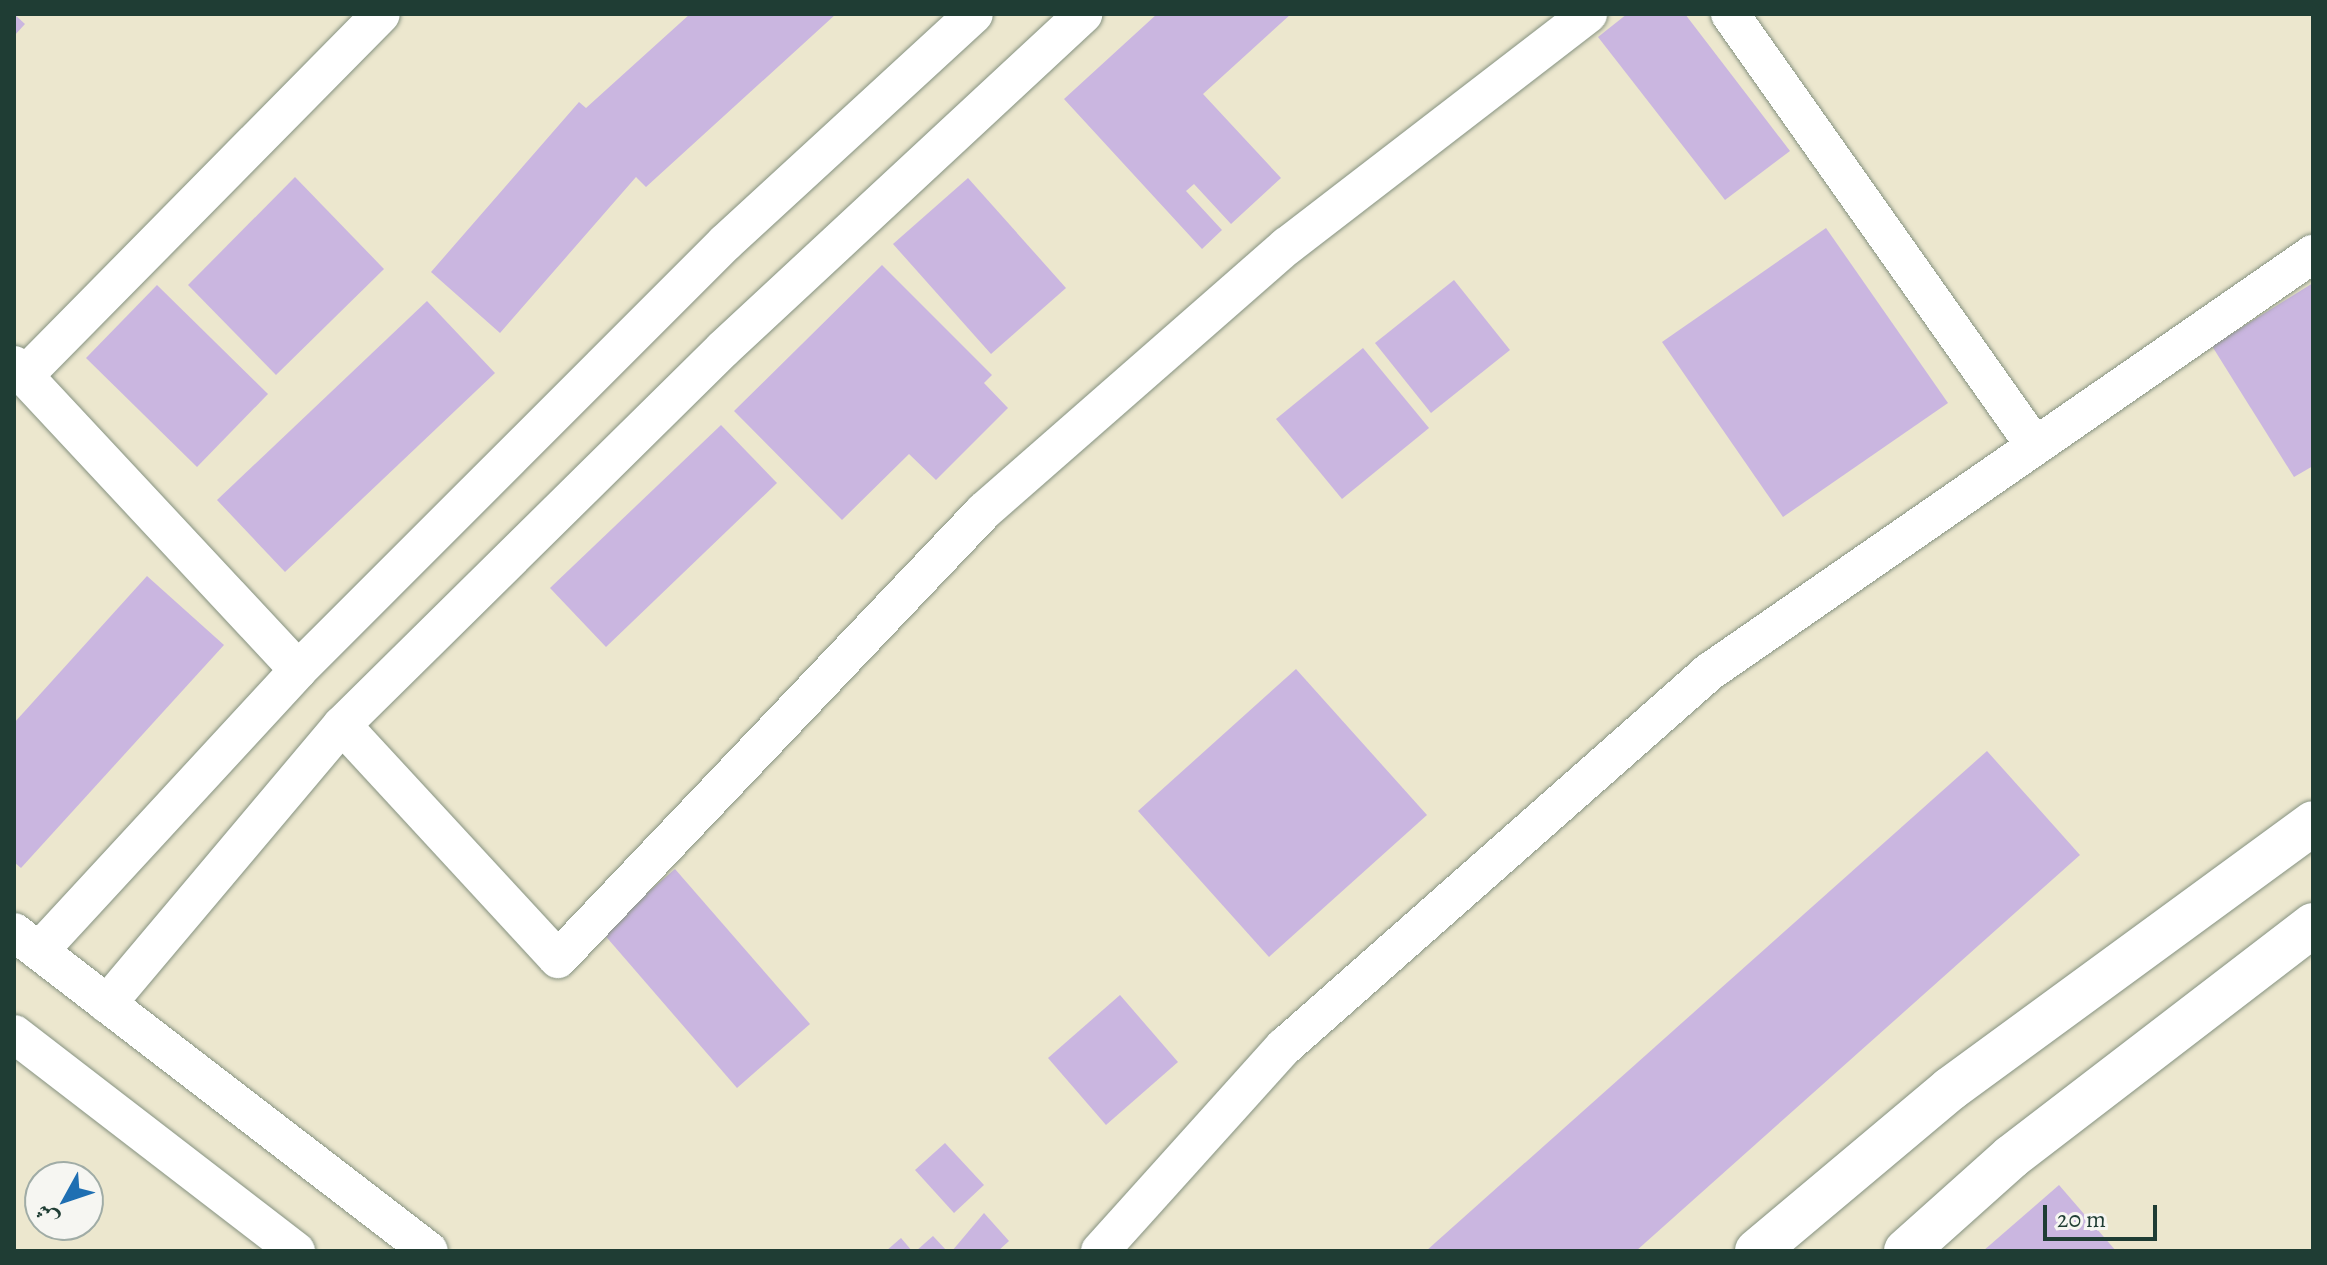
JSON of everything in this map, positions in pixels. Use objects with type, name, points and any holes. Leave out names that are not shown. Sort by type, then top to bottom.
[{"type":"main road","points":[[1757,1251],[1950,1089],[2313,823]]},
{"type":"main road","points":[[1906,1251],[2011,1157],[2313,925]]},
{"type":"street","points":[[298,670],[19,371],[381,14]]},
{"type":"street","points":[[429,1251],[26,942],[725,243],[974,14]]},
{"type":"street","points":[[107,1004],[342,725],[723,349],[1083,14]]},
{"type":"street","points":[[342,725],[558,959],[984,511],[1287,246],[1588,14]]},
{"type":"street","points":[[1730,14],[2035,446]]},
{"type":"street","points":[[1100,1251],[1284,1047],[1709,672],[2313,254]]},
{"type":"street","points":[[14,1034],[296,1251]]},
{"type":"building","points":[[14,14],[25,24],[14,36]]},
{"type":"building","points":[[690,14],[836,14],[646,187],[636,177],[500,333],[431,272],[579,102],[586,108]]},
{"type":"building","points":[[1157,14],[1291,14],[1203,94],[1281,178],[1231,224],[1194,184],[1186,191],[1222,230],[1202,249],[1064,99]]},
{"type":"building","points":[[1627,14],[1685,14],[1790,151],[1725,200],[1598,37]]},
{"type":"building","points":[[295,177],[384,269],[276,375],[188,285]]},
{"type":"building","points":[[968,178],[1066,288],[991,354],[893,244]]},
{"type":"building","points":[[1826,228],[1948,403],[1783,517],[1662,342]]},
{"type":"building","points":[[882,265],[992,375],[984,383],[1008,408],[936,480],[909,454],[842,520],[734,411]]},
{"type":"building","points":[[1454,280],[1510,350],[1431,413],[1375,343]]},
{"type":"building","points":[[2313,283],[2313,466],[2294,477],[2212,346]]},
{"type":"building","points":[[157,285],[268,394],[197,467],[86,358]]},
{"type":"building","points":[[427,301],[495,373],[285,572],[217,500]]},
{"type":"building","points":[[1363,348],[1429,428],[1342,499],[1276,419]]},
{"type":"building","points":[[721,425],[777,483],[606,647],[550,588]]},
{"type":"building","points":[[147,576],[224,645],[21,868],[14,862],[14,723]]},
{"type":"building","points":[[1296,669],[1427,815],[1269,957],[1138,811]]},
{"type":"building","points":[[1987,751],[2080,855],[1636,1251],[1426,1251]]},
{"type":"building","points":[[675,869],[810,1024],[737,1088],[602,932]]},
{"type":"building","points":[[1120,995],[1178,1062],[1106,1125],[1048,1058]]},
{"type":"building","points":[[945,1143],[984,1185],[954,1213],[915,1170]]},
{"type":"building","points":[[2059,1185],[2116,1251],[1983,1251]]},
{"type":"building","points":[[984,1213],[1009,1241],[998,1251],[952,1251]]},
{"type":"building","points":[[933,1236],[947,1251],[916,1251]]},
{"type":"building","points":[[901,1238],[912,1251],[886,1251]]}]
